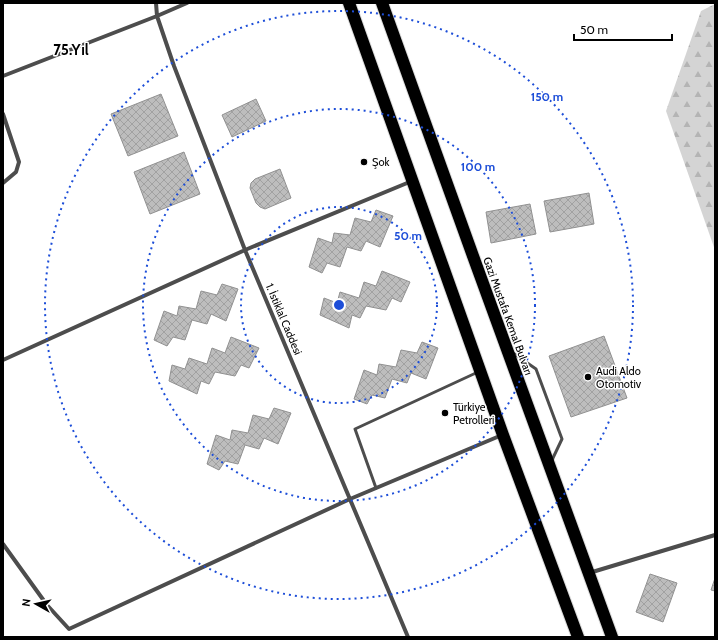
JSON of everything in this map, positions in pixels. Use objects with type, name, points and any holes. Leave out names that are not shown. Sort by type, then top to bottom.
[{"type":"highway","points":[[349,3],[480,372],[578,637]]},
{"type":"highway","name":"Gazi Mustafa Kemal Bulvarı","points":[[382,3],[612,637]]},
{"type":"street","name":"1. İstiklal Caddesi","points":[[156,3],[157,16],[174,66],[245,250],[408,637]]},
{"type":"street","points":[[3,76],[187,3]]},
{"type":"street","points":[[3,114],[19,162],[16,172],[3,183]]},
{"type":"street","points":[[3,360],[245,250],[412,180]]},
{"type":"street","points":[[3,544],[47,606],[69,628],[350,499],[503,435]]},
{"type":"street","points":[[588,573],[715,535]]},
{"type":"lane","points":[[507,349],[536,369],[562,439],[549,466]]},
{"type":"lane","points":[[376,488],[355,429],[480,372]]},
{"type":"green space","points":[[715,4],[715,250],[666,111],[701,11]]},
{"type":"building","points":[[161,94],[178,136],[128,156],[111,114]]},
{"type":"building","points":[[256,99],[266,121],[232,137],[222,115]]},
{"type":"building","points":[[184,152],[200,194],[150,214],[134,172]]},
{"type":"building","points":[[280,169],[291,198],[265,209],[260,207],[256,203],[250,188],[251,183],[255,179]]},
{"type":"building","points":[[589,193],[594,224],[550,232],[544,201]]},
{"type":"building","points":[[530,204],[536,234],[491,243],[486,212]]},
{"type":"building","points":[[376,210],[393,216],[380,247],[366,241],[361,251],[347,247],[340,267],[327,263],[322,273],[309,267],[318,238],[332,243],[334,233],[350,235],[355,218],[371,222]]},
{"type":"building","points":[[382,271],[410,282],[401,302],[392,298],[386,310],[366,306],[360,318],[352,315],[349,328],[320,315],[324,298],[337,303],[340,292],[359,298],[364,282],[376,286]]},
{"type":"building","points":[[222,284],[238,289],[226,321],[211,314],[207,324],[192,320],[185,340],[173,337],[167,346],[154,340],[164,311],[177,316],[179,306],[196,309],[201,291],[217,295]]},
{"type":"building","name":"Audi Aldo Otomotiv","points":[[604,336],[627,398],[571,417],[549,356]]},
{"type":"building","points":[[231,337],[259,348],[249,368],[241,365],[235,376],[215,372],[209,384],[201,381],[197,394],[169,381],[172,365],[185,369],[189,358],[207,364],[212,348],[225,353]]},
{"type":"building","points":[[422,342],[438,348],[426,379],[411,373],[407,383],[392,379],[385,398],[372,395],[367,404],[354,399],[364,370],[377,375],[379,364],[396,367],[401,350],[417,353]]},
{"type":"building","points":[[274,408],[291,413],[278,444],[264,438],[259,449],[245,445],[238,464],[225,461],[219,470],[207,464],[216,435],[230,440],[232,430],[248,433],[253,415],[269,419]]},
{"type":"building","points":[[650,574],[677,583],[663,622],[636,612]]},
{"type":"building","points":[[715,578],[715,591],[711,590]]},
{"type":"place","name":"Şok","points":[[364,162]]},
{"type":"place","name":"Audi Aldo Otomotiv","points":[[588,377]]},
{"type":"place","name":"Türkiye Petrolleri","points":[[445,413]]},
{"type":"district","name":"75.Yıl","points":[[71,50]]}]
